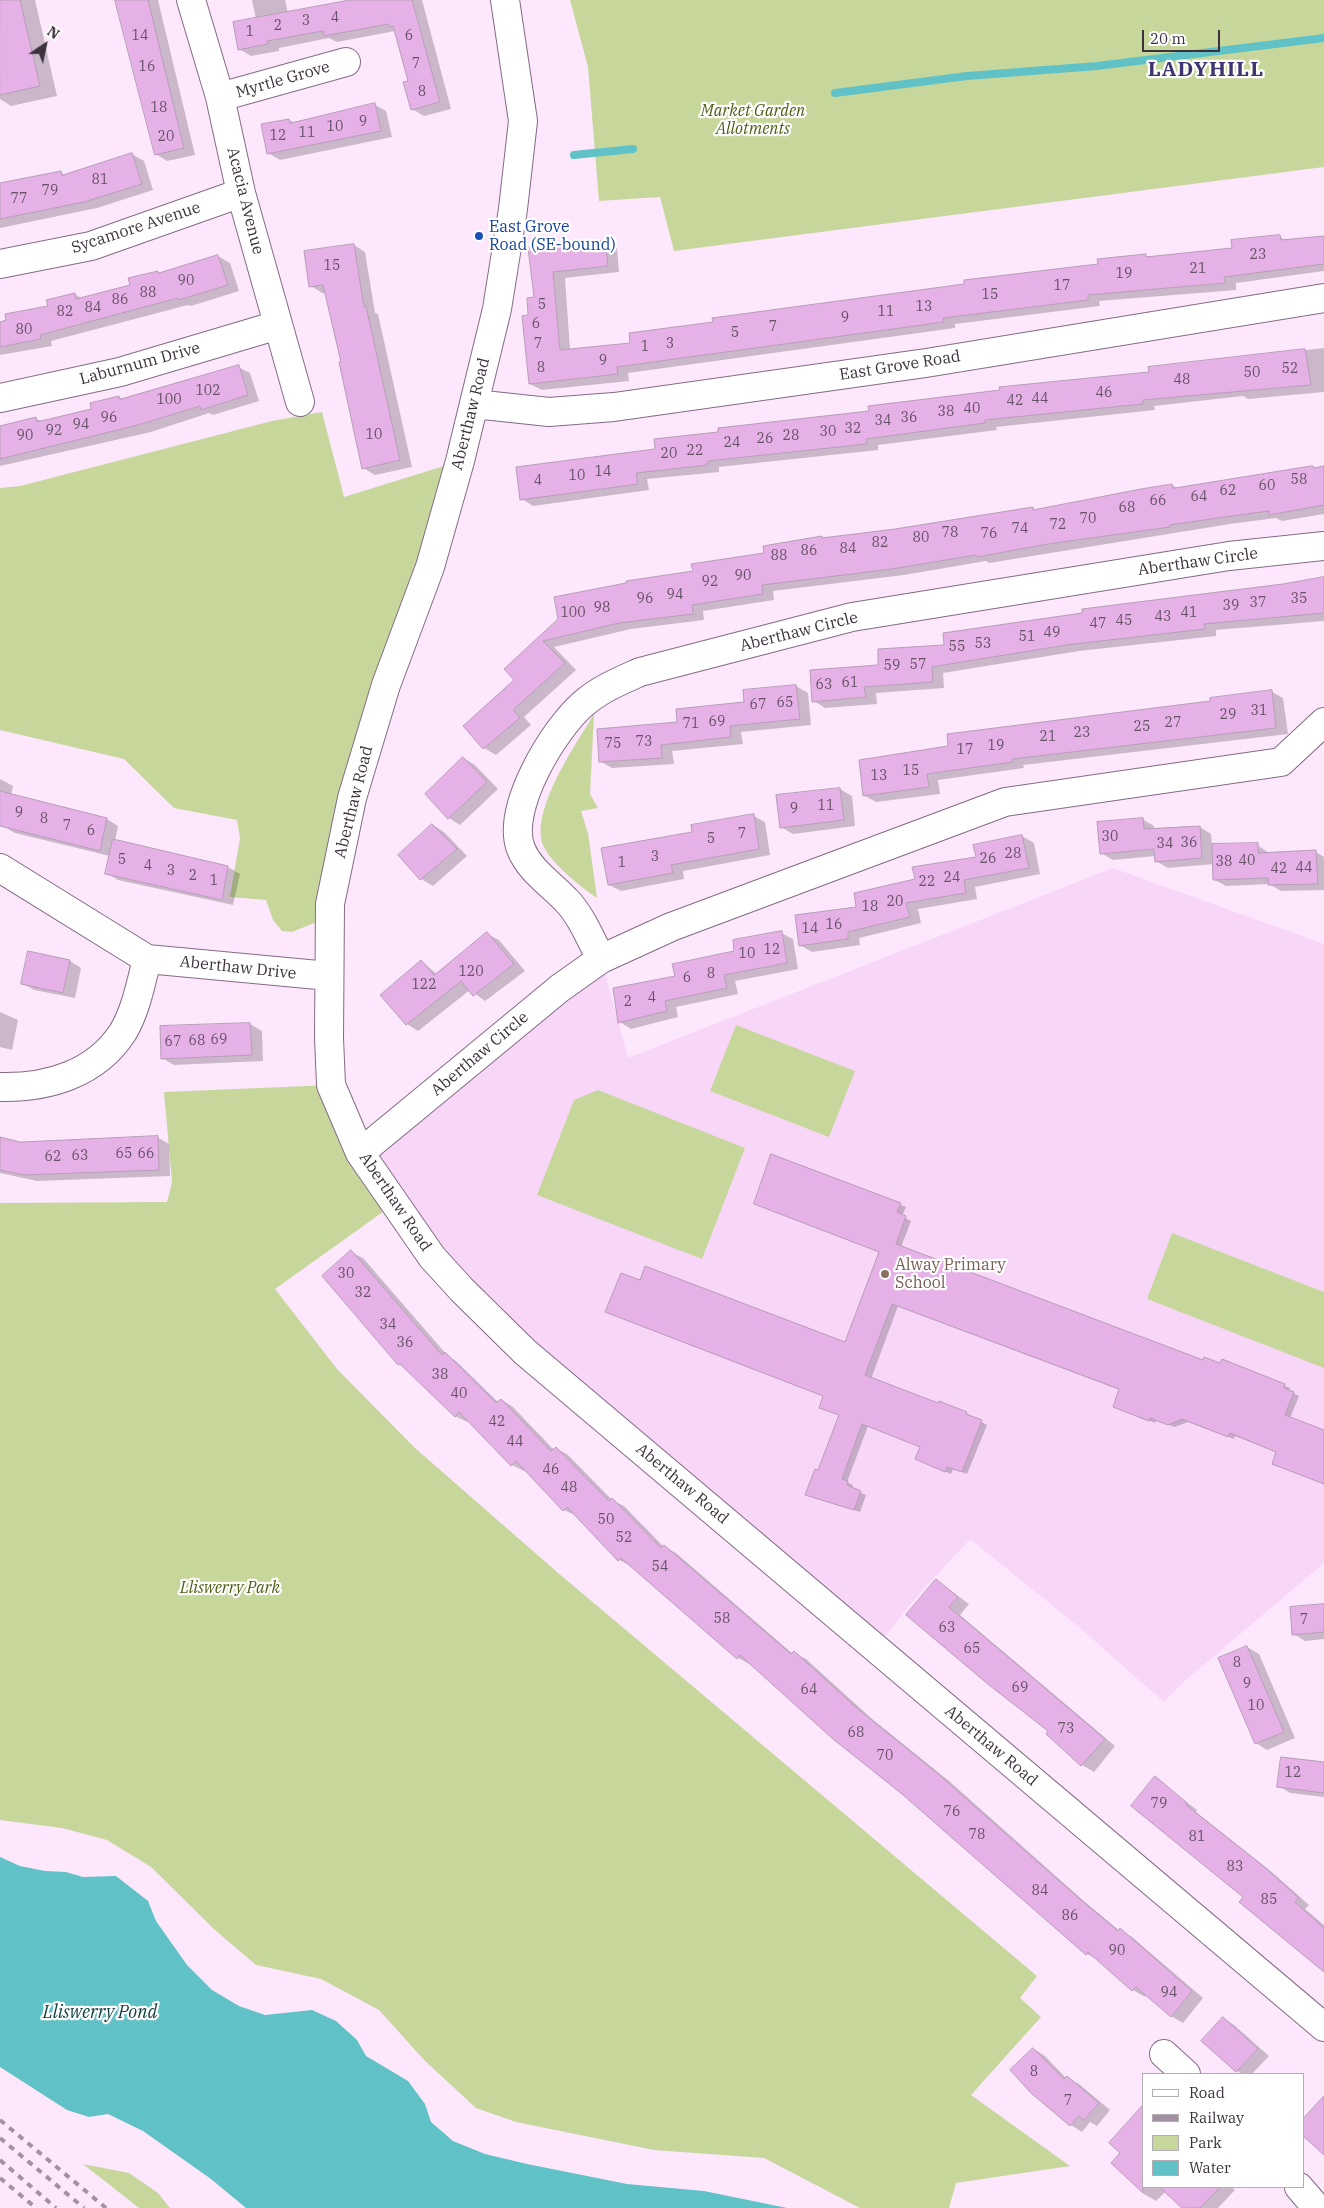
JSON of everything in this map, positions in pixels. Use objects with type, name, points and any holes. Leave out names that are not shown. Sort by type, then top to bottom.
[{"type":"street","name":"Acacia Avenue","points":[[191,0],[220,98],[241,193],[300,402]]},
{"type":"street","name":"Aberthaw Road","points":[[505,0],[523,121],[513,209],[497,309],[474,404],[430,567],[386,685],[352,798],[330,904],[331,1084],[360,1153],[432,1257],[462,1290],[525,1352],[1324,2027]]},
{"type":"street","name":"Myrtle Grove","points":[[220,98],[346,62]]},
{"type":"street","name":"Sycamore Avenue","points":[[0,264],[91,246],[241,193]]},
{"type":"street","name":"East Grove Road","points":[[474,404],[549,412],[614,407],[936,361],[1324,298]]},
{"type":"street","name":"Laburnum Drive","points":[[0,398],[120,372],[278,326]]},
{"type":"street","name":"Aberthaw Circle","points":[[601,959],[585,928],[567,901],[541,879],[520,848],[518,813],[528,784],[560,731],[583,704],[611,684],[640,672],[852,617],[1219,558],[1324,546]]},
{"type":"street","name":"Aberthaw Circle","points":[[360,1153],[560,988],[601,959],[671,926],[1005,802],[1281,762],[1324,722]]},
{"type":"street","name":"Aberthaw Drive","points":[[0,868],[147,959],[329,976]]},
{"type":"street","points":[[0,1087],[28,1088],[61,1080],[92,1064],[110,1049],[124,1030],[138,995],[147,959]]},
{"type":"street","points":[[1164,2054],[1185,2073]]},
{"type":"street","points":[[1300,2188],[1318,2208]]},
{"type":"shaded area","name":"Alway Primary School","points":[[1113,868],[1324,944],[1324,1563],[1187,1679],[1164,1702],[1079,1627],[970,1539],[920,1593],[875,1648],[525,1352],[394,1204],[372,1143],[601,959],[628,1058]]},
{"type":"green space","name":"Market Garden Allotments","points":[[570,0],[1324,0],[1324,167],[674,251],[660,197],[599,201],[588,67]]},
{"type":"green space","points":[[322,412],[344,497],[460,461],[329,917],[292,932],[282,931],[273,920],[266,900],[230,897],[240,838],[237,820],[174,808],[124,759],[0,730],[0,488],[20,486],[272,421]]},
{"type":"green space","points":[[594,714],[590,794],[598,808],[581,811],[588,833],[597,898],[575,882],[553,860],[544,847],[541,833],[548,798],[556,779]]},
{"type":"green space","points":[[736,1025],[855,1071],[829,1137],[710,1091]]},
{"type":"green space","name":"Lliswerry Park","points":[[331,1085],[394,1204],[275,1289],[337,1369],[415,1448],[557,1572],[1037,1976],[1020,1998],[1041,2017],[971,2095],[1070,2166],[956,2183],[949,2208],[860,2208],[764,2158],[654,2150],[516,2122],[476,2108],[425,2061],[379,2010],[321,1979],[256,1965],[215,1930],[151,1867],[107,1840],[62,1828],[0,1820],[0,1203],[167,1202],[172,1182],[164,1092]]},
{"type":"green space","points":[[598,1090],[745,1148],[702,1259],[537,1195],[574,1100]]},
{"type":"green space","points":[[1172,1233],[1324,1292],[1324,1368],[1147,1299]]},
{"type":"green space","points":[[83,2164],[129,2173],[158,2193],[170,2208],[139,2208]]},
{"type":"water","name":"Lliswerry Pond","points":[[0,1857],[20,1866],[45,1871],[66,1872],[83,1877],[116,1876],[148,1901],[156,1921],[187,1965],[212,1990],[239,2006],[265,2015],[312,2010],[336,2021],[357,2040],[366,2056],[408,2081],[425,2104],[431,2122],[453,2141],[485,2154],[527,2164],[627,2184],[704,2191],[787,2208],[246,2208],[211,2179],[143,2131],[108,2114],[89,2117],[67,2110],[0,2067]]},
{"type":"building","points":[[0,0],[20,0],[40,86],[0,95]]},
{"type":"building","points":[[115,0],[148,0],[184,148],[155,155]]},
{"type":"building","points":[[350,0],[412,0],[440,102],[411,110],[403,82],[408,81],[393,26],[390,27],[389,24],[324,36],[323,31],[267,41],[268,44],[238,50],[233,22]]},
{"type":"building","points":[[375,103],[381,131],[267,154],[261,124],[289,119],[290,123]]},
{"type":"building","points":[[132,153],[142,184],[84,202],[0,219],[0,183],[61,171],[62,175]]},
{"type":"building","points":[[1280,235],[1281,240],[1324,236],[1324,264],[1224,277],[1225,283],[1088,295],[1088,300],[943,318],[944,322],[617,367],[618,374],[529,384],[522,316],[528,315],[527,298],[534,297],[528,248],[605,240],[608,266],[553,272],[560,350],[630,343],[629,333],[713,322],[712,318],[964,284],[964,280],[1098,264],[1097,259],[1146,254],[1146,257],[1232,248],[1231,240]]},
{"type":"building","points":[[354,244],[364,307],[366,306],[400,460],[362,469],[339,362],[341,362],[323,285],[309,287],[304,251]]},
{"type":"building","points":[[218,255],[228,285],[179,300],[178,298],[40,335],[41,339],[0,347],[0,322],[6,320],[5,314],[48,306],[46,300],[75,293],[76,299],[130,285],[128,278],[158,271],[158,273]]},
{"type":"building","points":[[1305,349],[1311,385],[1143,400],[1143,404],[985,420],[985,423],[866,439],[867,444],[708,461],[708,465],[636,473],[638,484],[520,500],[516,467],[655,449],[654,439],[718,432],[718,428],[869,411],[868,406],[1000,390],[999,387],[1149,372],[1148,367]]},
{"type":"building","points":[[239,365],[248,395],[201,410],[200,406],[138,425],[0,459],[0,426],[36,417],[37,422],[91,409],[90,403],[119,396],[120,399]]},
{"type":"building","points":[[1313,466],[1314,468],[1324,466],[1324,505],[1269,515],[1269,511],[1170,525],[1170,527],[1048,544],[977,557],[976,555],[892,569],[762,585],[763,594],[692,605],[693,614],[619,623],[543,641],[565,663],[513,710],[520,718],[483,749],[463,726],[514,680],[504,669],[558,619],[554,597],[626,583],[626,581],[693,571],[691,564],[764,553],[763,546],[822,536],[822,538],[895,529],[1033,507],[1033,510],[1172,484],[1173,488]]},
{"type":"building","points":[[1324,577],[1324,613],[1204,624],[1205,629],[1066,645],[932,667],[933,682],[864,687],[866,697],[812,702],[810,670],[878,665],[878,649],[944,645],[943,633],[1082,613],[1082,609],[1283,584]]},
{"type":"building","points":[[796,685],[800,719],[730,726],[731,737],[661,745],[662,758],[599,762],[597,729],[677,722],[676,709],[744,702],[743,690]]},
{"type":"building","points":[[1272,690],[1276,728],[1012,759],[1013,762],[927,774],[929,787],[863,796],[859,760],[948,746],[947,734],[1210,701],[1210,698]]},
{"type":"building","points":[[463,757],[487,782],[448,819],[425,794]]},
{"type":"building","points":[[840,788],[844,820],[780,828],[776,795]]},
{"type":"building","points":[[0,791],[107,818],[100,851],[0,826]]},
{"type":"building","points":[[754,814],[759,849],[671,865],[673,873],[608,885],[601,848],[692,832],[691,825]]},
{"type":"building","points":[[1143,818],[1144,829],[1200,826],[1202,858],[1155,862],[1154,849],[1100,854],[1097,822]]},
{"type":"building","points":[[432,824],[457,849],[420,880],[398,855]]},
{"type":"building","points":[[1022,835],[1029,868],[964,880],[966,893],[906,903],[910,917],[848,932],[848,939],[799,946],[795,915],[856,907],[854,893],[915,879],[912,867],[976,857],[973,845]]},
{"type":"building","points":[[113,839],[228,866],[222,900],[105,874]]},
{"type":"building","points":[[1258,843],[1258,853],[1316,850],[1318,884],[1268,885],[1268,878],[1213,880],[1212,844]]},
{"type":"building","points":[[782,931],[787,963],[724,975],[727,988],[665,1001],[667,1011],[618,1023],[613,988],[675,976],[672,964],[734,951],[733,940]]},
{"type":"building","points":[[487,932],[514,964],[473,996],[461,981],[406,1025],[380,995],[421,960],[434,975]]},
{"type":"building","points":[[28,951],[70,960],[63,993],[21,984]]},
{"type":"building","points":[[250,1023],[252,1055],[161,1059],[160,1026]]},
{"type":"building","points":[[158,1136],[159,1170],[24,1175],[0,1170],[0,1137],[20,1142]]},
{"type":"building","points":[[771,1154],[901,1203],[897,1212],[906,1216],[896,1244],[1203,1360],[1204,1357],[1220,1363],[1222,1359],[1285,1384],[1284,1388],[1294,1392],[1285,1415],[1324,1430],[1324,1484],[1272,1464],[1276,1452],[1230,1433],[1228,1437],[1182,1419],[1168,1425],[1150,1418],[1149,1421],[1113,1407],[1119,1389],[892,1304],[865,1375],[938,1403],[939,1401],[982,1420],[962,1472],[947,1467],[945,1472],[915,1459],[920,1447],[862,1424],[842,1479],[848,1481],[847,1485],[861,1491],[854,1510],[805,1495],[815,1469],[818,1470],[839,1415],[819,1408],[823,1396],[605,1312],[621,1273],[640,1280],[645,1266],[845,1342],[879,1252],[754,1204]]},
{"type":"building","points":[[351,1250],[442,1355],[445,1352],[496,1403],[501,1399],[551,1451],[556,1447],[609,1501],[612,1498],[661,1548],[664,1545],[791,1654],[794,1651],[859,1710],[937,1773],[1074,1894],[1118,1931],[1120,1928],[1192,1991],[1171,2017],[1136,1987],[1132,1991],[1088,1952],[1086,1955],[902,1794],[833,1739],[740,1655],[737,1659],[621,1558],[618,1561],[567,1507],[563,1511],[516,1461],[511,1466],[459,1412],[455,1417],[400,1364],[398,1365],[322,1276]]},
{"type":"building","points":[[936,1579],[958,1597],[949,1607],[1105,1739],[1081,1766],[1046,1734],[1048,1731],[989,1685],[906,1615]]},
{"type":"building","points":[[1324,1604],[1324,1632],[1292,1635],[1290,1607]]},
{"type":"building","points":[[1247,1646],[1284,1732],[1255,1744],[1218,1658]]},
{"type":"building","points":[[1281,1757],[1324,1762],[1324,1793],[1277,1787]]},
{"type":"building","points":[[1155,1776],[1187,1803],[1186,1805],[1262,1865],[1299,1898],[1295,1902],[1324,1928],[1324,1972],[1239,1902],[1243,1897],[1131,1806]]},
{"type":"building","points":[[1223,2017],[1258,2049],[1236,2072],[1201,2041]]},
{"type":"building","points":[[1033,2048],[1064,2079],[1067,2076],[1099,2103],[1084,2120],[1079,2116],[1070,2126],[1031,2093],[1010,2070]]},
{"type":"building","points":[[1324,2096],[1324,2155],[1304,2137],[1304,2118]]},
{"type":"building","points":[[1142,2106],[1143,2193],[1111,2163],[1120,2153],[1109,2143]]},
{"type":"building","points":[[1161,2188],[1219,2188],[1200,2208],[1182,2208]]},
{"type":"waterway","points":[[835,93],[967,76],[1097,66],[1324,38]]},
{"type":"waterway","points":[[574,155],[633,149]]},
{"type":"railway","points":[[0,2120],[106,2208]]},
{"type":"railway","points":[[0,2138],[84,2208]]},
{"type":"railway","points":[[0,2160],[56,2208]]},
{"type":"railway","points":[[0,2178],[36,2208]]},
{"type":"place","name":"East Grove Road (SE-bound)","points":[[479,236]]},
{"type":"place","name":"Alway Primary School","points":[[885,1274]]},
{"type":"district","name":"LADYHILL","points":[[1206,70]]}]
